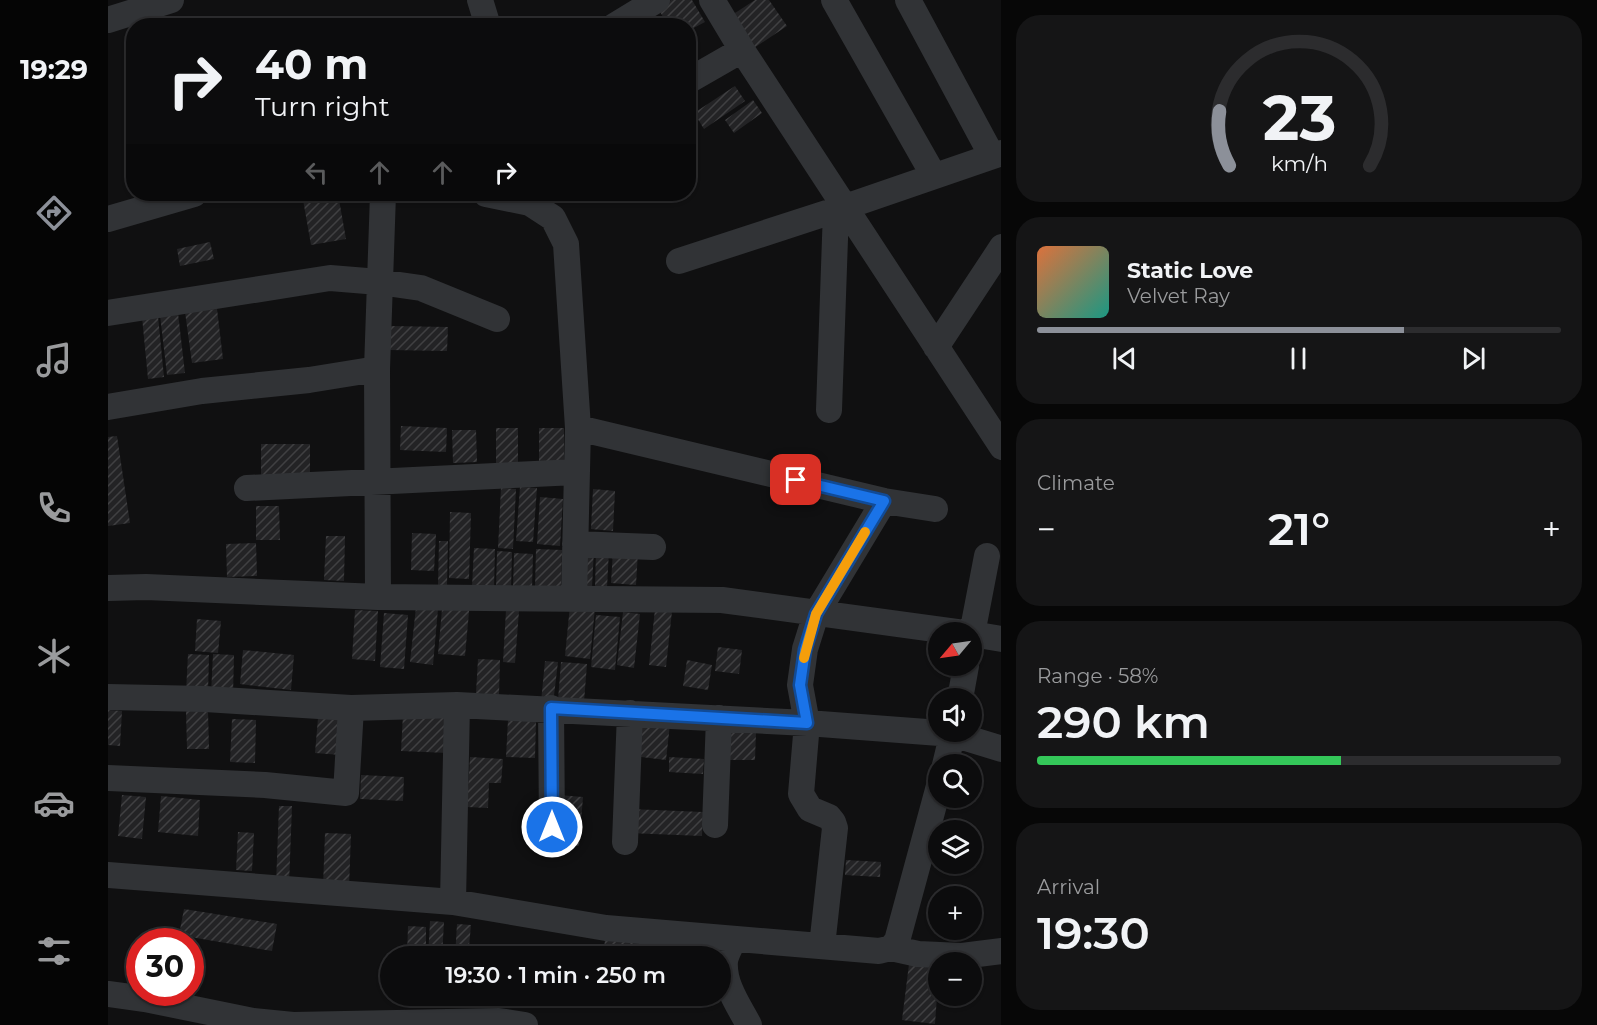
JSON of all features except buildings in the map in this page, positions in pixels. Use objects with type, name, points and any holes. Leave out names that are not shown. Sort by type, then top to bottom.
[{"type":"street","points":[[108,20],[171,0]]},
{"type":"street","points":[[480,0],[486,18]]},
{"type":"street","points":[[627,18],[657,0]]},
{"type":"street","points":[[712,0],[840,209],[1001,445]]},
{"type":"street","points":[[834,0],[934,176]]},
{"type":"street","points":[[679,261],[840,209],[997,154],[908,0]]},
{"type":"street","points":[[696,76],[742,50]]},
{"type":"street","points":[[108,219],[170,201]]},
{"type":"street","points":[[378,597],[377,369],[383,201]]},
{"type":"street","points":[[520,201],[530,203],[553,218],[566,244],[578,428],[574,599]]},
{"type":"street","points":[[829,410],[840,209]]},
{"type":"street","points":[[936,347],[1000,255]]},
{"type":"street","points":[[108,313],[330,278],[421,288],[497,319]]},
{"type":"street","points":[[108,406],[202,391],[309,380],[377,369]]},
{"type":"street","points":[[578,428],[884,501],[935,509]]},
{"type":"street","points":[[247,488],[576,472]]},
{"type":"street","points":[[822,946],[835,828],[829,818],[810,809],[801,794],[807,723],[800,685],[805,650],[816,614],[884,501]]},
{"type":"street","points":[[575,544],[653,547]]},
{"type":"street","points":[[974,622],[987,556]]},
{"type":"street","points":[[108,588],[146,587],[378,597],[723,600],[928,628]]},
{"type":"street","points":[[982,636],[1001,639]]},
{"type":"street","points":[[108,697],[205,699],[351,708],[457,705],[551,708],[928,731]]},
{"type":"street","points":[[453,902],[457,705]]},
{"type":"street","points":[[108,778],[265,785],[346,793],[351,708]]},
{"type":"street","points":[[551,708],[552,827]]},
{"type":"street","points":[[625,842],[630,713]]},
{"type":"street","points":[[715,825],[719,718]]},
{"type":"street","points":[[981,742],[1001,749]]},
{"type":"street","points":[[891,948],[897,941],[933,808]]},
{"type":"street","points":[[108,874],[453,902],[606,928],[879,951],[891,948],[918,954],[962,956],[1001,951]]},
{"type":"street","points":[[734,939],[725,959],[726,976],[732,994],[749,1025]]},
{"type":"street","points":[[108,994],[145,999],[253,1021],[293,1025],[499,1021],[525,1025]]},
{"type":"slow traffic","points":[[804,658],[816,614],[865,532]]},
{"type":"route","points":[[552,827],[551,708],[807,723],[800,685],[805,650],[816,614],[884,501],[796,480]]}]
